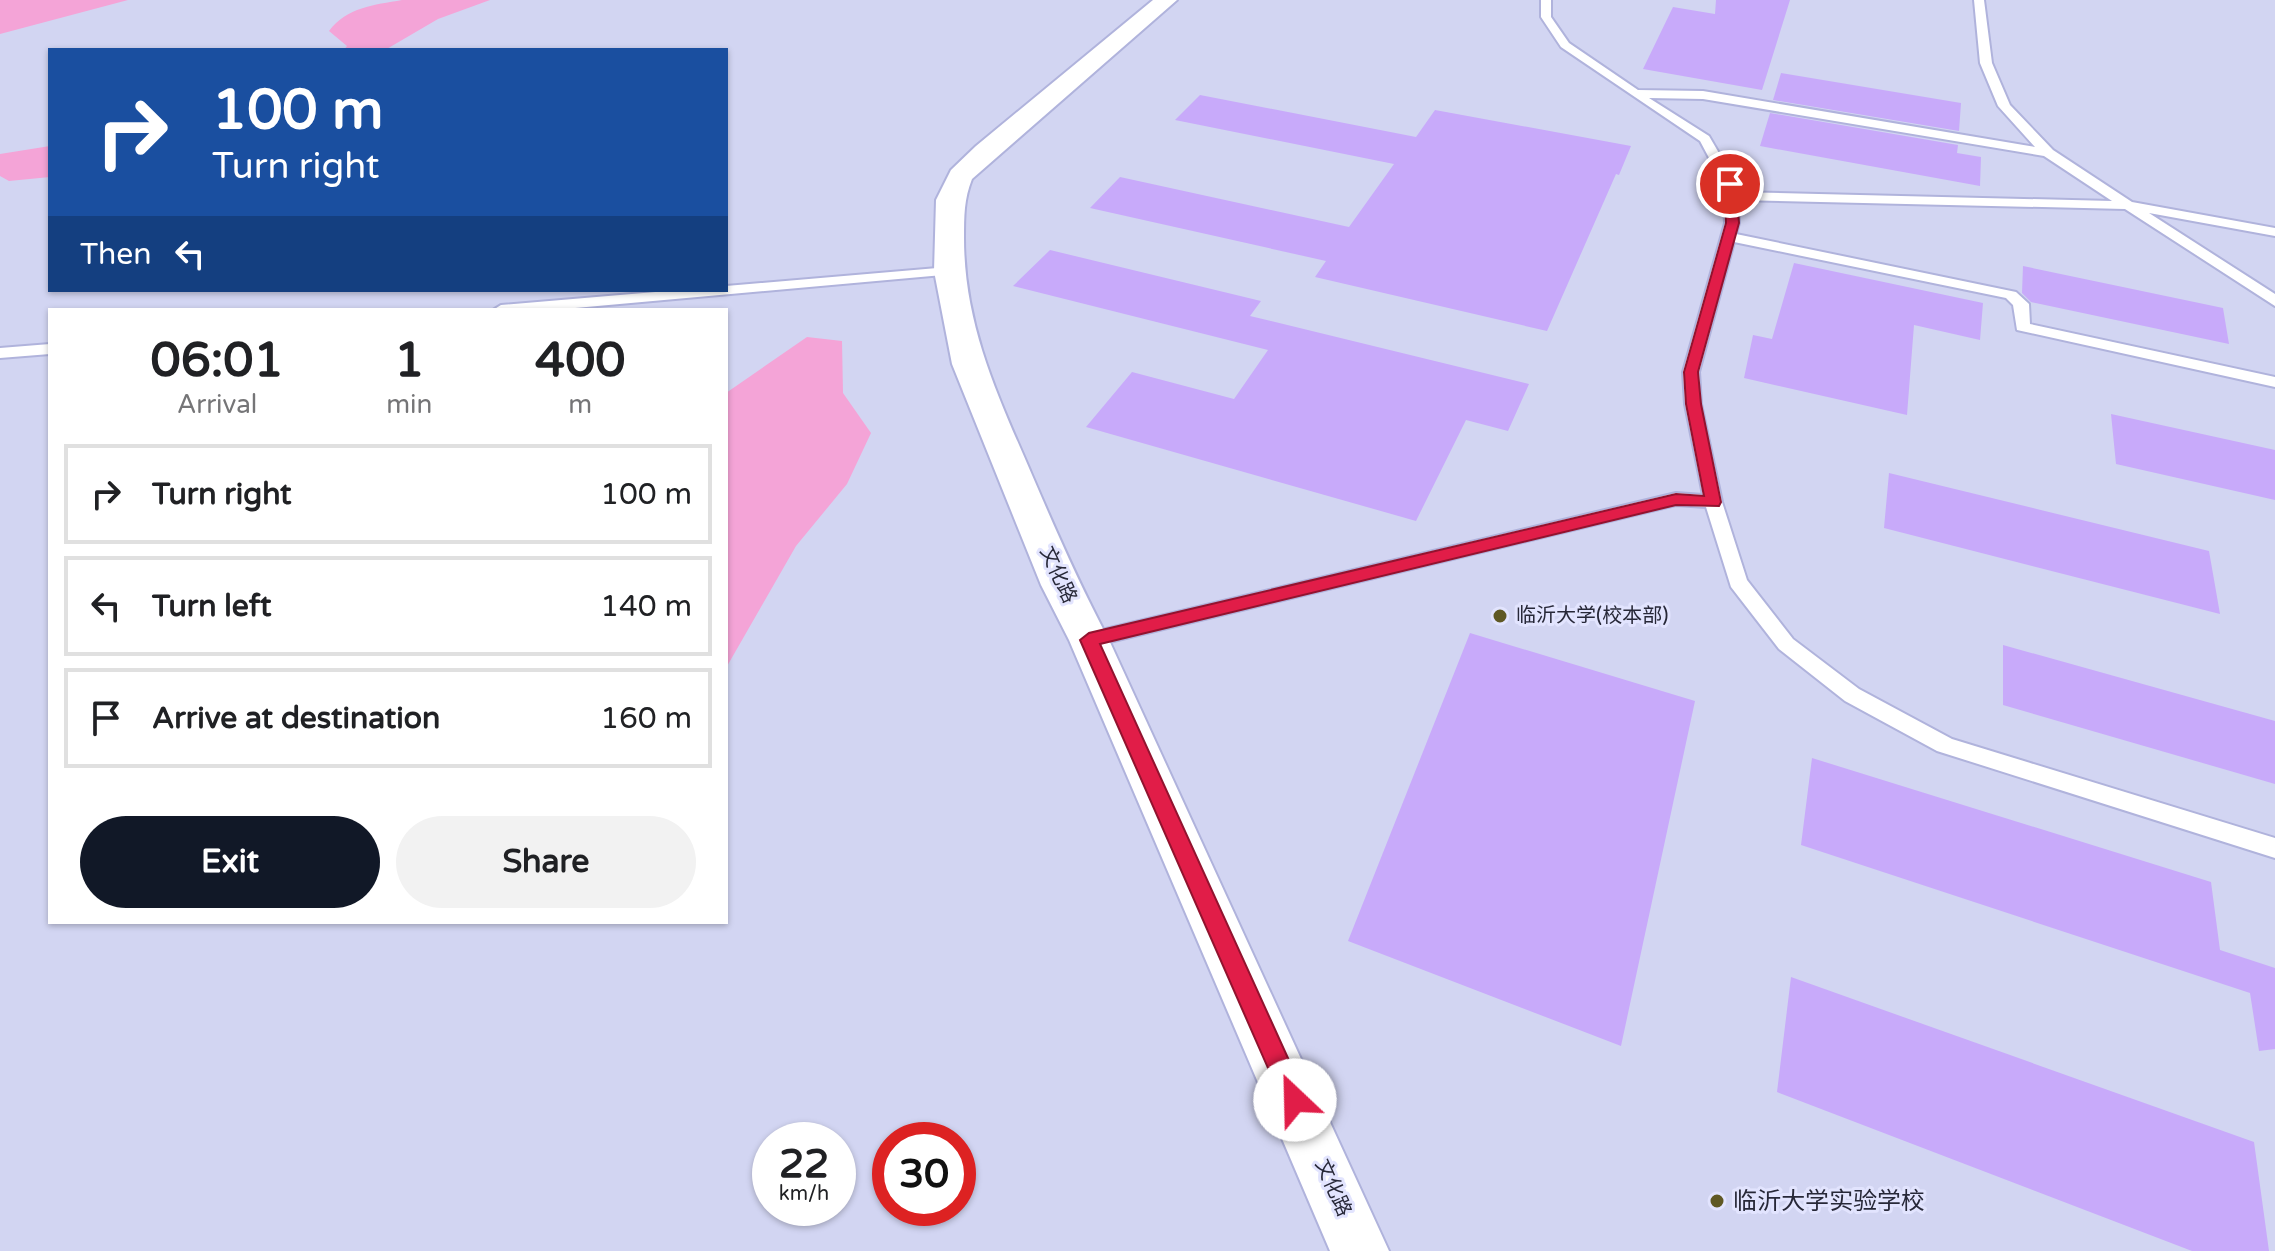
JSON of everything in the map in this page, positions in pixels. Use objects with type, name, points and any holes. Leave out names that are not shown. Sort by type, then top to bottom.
[{"type":"street","name":"文化路","points":[[1166,0],[985,151],[960,176],[950,200],[949,271],[968,364],[1060,585],[1089,640],[1360,1251]]},
{"type":"lane","points":[[1546,0],[1546,17],[1565,45],[1705,139],[1730,184],[1732,223],[1691,372],[1693,404],[1713,502],[1738,582],[1786,644],[1852,695],[1945,745],[2275,848]]},
{"type":"lane","points":[[1979,0],[1986,63],[2004,106],[2048,153],[2275,301]]},
{"type":"lane","points":[[1635,94],[1703,95],[2048,153]]},
{"type":"lane","points":[[1731,196],[2128,205],[2275,232]]},
{"type":"lane","points":[[1728,237],[2011,295],[2021,304],[2022,327],[2275,382]]},
{"type":"lane","points":[[728,290],[949,271]]},
{"type":"lane","points":[[524,308],[708,292]]},
{"type":"lane","points":[[0,353],[48,349]]},
{"type":"lane","points":[[1089,640],[1676,499],[1713,502]]},
{"type":"shaded area","name":"临沂大学(校本部)","points":[[0,0],[2275,0],[2275,1251],[0,1251]]},
{"type":"shaded area","points":[[0,0],[128,0],[0,34]]},
{"type":"shaded area","points":[[402,0],[490,0],[438,19],[388,48],[346,48],[347,46],[329,31],[344,17],[371,6]]},
{"type":"shaded area","points":[[48,146],[48,177],[9,181],[0,176],[0,154]]},
{"type":"shaded area","points":[[807,337],[842,341],[843,393],[871,433],[847,484],[796,546],[728,665],[728,392]]},
{"type":"building","points":[[1716,0],[1790,0],[1762,90],[1643,69],[1673,7],[1715,14]]},
{"type":"building","points":[[1781,73],[1961,103],[1959,131],[1773,100]]},
{"type":"building","points":[[1200,95],[1416,137],[1435,110],[1631,146],[1547,331],[1315,277],[1326,261],[1090,208],[1120,177],[1349,227],[1394,164],[1175,120]]},
{"type":"building","points":[[1770,113],[1958,145],[1957,153],[1981,157],[1980,186],[1760,146]]},
{"type":"building","points":[[1050,250],[1261,301],[1250,316],[1529,384],[1508,431],[1466,420],[1416,521],[1086,427],[1132,372],[1234,399],[1268,350],[1013,286]]},
{"type":"building","points":[[1794,263],[1983,303],[1980,340],[1914,325],[1907,415],[1744,378],[1753,335],[1772,339]]},
{"type":"building","points":[[2023,266],[2223,308],[2229,344],[2031,302],[2022,293]]},
{"type":"building","points":[[2111,414],[2275,450],[2275,500],[2116,464]]},
{"type":"building","points":[[1889,473],[2209,551],[2220,614],[1884,528]]},
{"type":"building","points":[[1470,633],[1695,701],[1621,1046],[1348,941]]},
{"type":"building","points":[[2003,645],[2275,721],[2275,784],[2003,705]]},
{"type":"building","points":[[1812,758],[2211,882],[2220,950],[2275,968],[2275,1049],[2259,1051],[2250,993],[1801,845]]},
{"type":"building","points":[[1791,977],[2254,1142],[2269,1251],[2192,1251],[1777,1092]]},
{"type":"place","name":"临沂大学(校本部)","points":[[1500,616]]},
{"type":"place","name":"临沂大学实验学校","points":[[1717,1201]]},
{"type":"route","points":[[1295,1100],[1089,640],[1676,499],[1713,502],[1693,404],[1691,372],[1732,223],[1730,184]]}]
